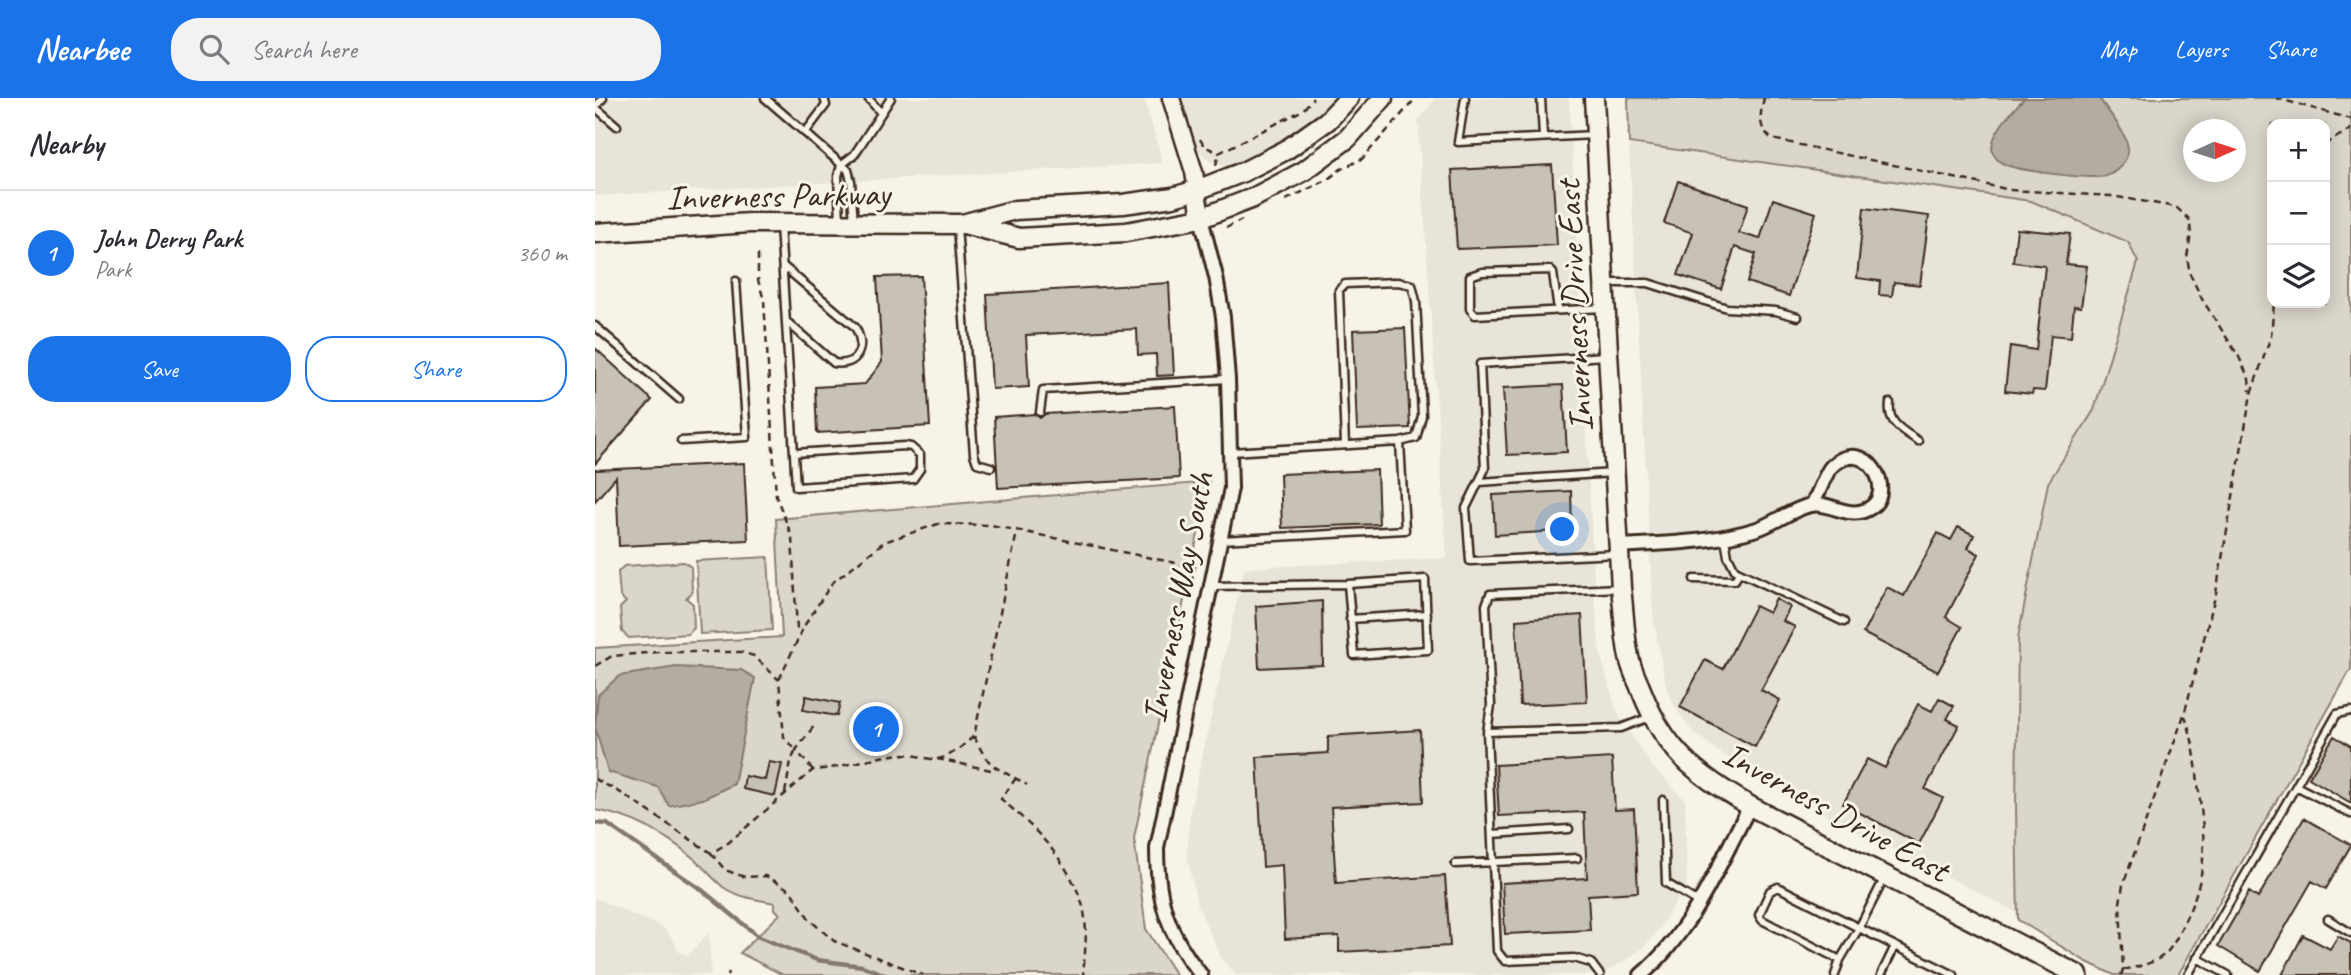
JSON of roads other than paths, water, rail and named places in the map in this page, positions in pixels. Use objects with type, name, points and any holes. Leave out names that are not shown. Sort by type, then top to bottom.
[{"type":"main road","name":"Inverness Parkway","points":[[959,224],[1015,210],[1123,204],[1173,197],[1197,190],[1243,172],[1286,150],[1327,121],[1349,98]]},
{"type":"main road","name":"Inverness Parkway","points":[[595,233],[750,223],[959,224],[1019,238],[1126,232],[1201,218],[1253,198],[1304,171],[1348,138],[1383,98]]},
{"type":"main road","name":"Inverness Drive East","points":[[1594,98],[1621,588],[1629,659],[1651,716],[1688,764],[1713,785],[2078,975]]},
{"type":"street","points":[[1171,98],[1194,172],[1201,218]]},
{"type":"street","name":"Inverness Way South","points":[[1201,218],[1220,297],[1228,379],[1231,488],[1221,540],[1208,584],[1157,848],[1159,882],[1166,915],[1178,945],[1201,975]]},
{"type":"street","points":[[1619,550],[1725,538],[1760,528],[1812,505],[1829,468],[1843,458],[1858,457],[1865,460],[1879,475],[1881,488],[1875,503],[1869,509],[1853,513],[1812,505]]},
{"type":"street","points":[[1641,975],[1667,951],[1698,902],[1750,806]]},
{"type":"lane","points":[[603,98],[595,107],[617,126]]},
{"type":"lane","points":[[765,98],[848,170],[851,181],[847,224]]},
{"type":"lane","points":[[805,132],[823,112],[826,105],[824,98]]},
{"type":"lane","points":[[868,98],[881,113]]},
{"type":"lane","points":[[847,224],[838,176],[842,164],[854,155],[891,98]]},
{"type":"lane","points":[[1465,98],[1458,142],[1596,135]]},
{"type":"lane","points":[[1541,98],[1543,137]]},
{"type":"lane","points":[[780,223],[796,487],[913,479],[920,469],[920,455],[911,447],[905,446],[794,453]]},
{"type":"lane","points":[[959,224],[974,454],[977,463],[991,467]]},
{"type":"lane","points":[[783,265],[855,327],[861,347],[854,359],[848,363],[834,363],[786,321]]},
{"type":"lane","points":[[1558,310],[1553,273],[1550,270],[1482,272],[1470,276],[1470,309],[1475,315],[1605,308]]},
{"type":"lane","points":[[681,441],[747,437],[736,281]]},
{"type":"lane","points":[[1231,452],[1400,442],[1416,438],[1422,416],[1416,300],[1412,285],[1398,282],[1345,285],[1339,290],[1345,445]]},
{"type":"lane","points":[[1604,284],[1648,282],[1727,308],[1776,311],[1798,317]]},
{"type":"lane","points":[[595,326],[679,399]]},
{"type":"lane","points":[[1608,356],[1480,364],[1485,469],[1467,508],[1470,561],[1619,550]]},
{"type":"lane","points":[[1040,412],[1043,390],[1228,379]]},
{"type":"lane","points":[[1890,403],[1889,415],[1895,425],[1918,441]]},
{"type":"lane","points":[[1221,540],[1405,530],[1400,442]]},
{"type":"lane","points":[[1481,482],[1615,473]]},
{"type":"lane","points":[[1725,538],[1728,556],[1735,570],[1844,622]]},
{"type":"lane","points":[[1694,579],[1735,580],[1739,572]]},
{"type":"lane","points":[[1208,584],[1348,584],[1425,579],[1428,650],[1354,654],[1348,584]]},
{"type":"lane","points":[[1600,975],[1591,963],[1574,958],[1505,961],[1497,951],[1487,732],[1491,705],[1486,605],[1490,594],[1621,588]]},
{"type":"lane","points":[[1350,619],[1427,614]]},
{"type":"lane","points":[[2187,975],[2337,714],[2351,711]]},
{"type":"lane","points":[[1487,732],[1621,728],[1651,716]]},
{"type":"lane","points":[[2296,786],[2351,814]]},
{"type":"lane","points":[[1663,800],[1666,883],[1698,902]]},
{"type":"lane","points":[[1492,834],[1569,829]]},
{"type":"lane","points":[[1455,864],[1577,858]]},
{"type":"lane","points":[[1835,975],[1840,960],[1886,876]]},
{"type":"lane","points":[[1840,960],[1762,920],[1759,915],[1770,891],[1778,887],[1954,975]]},
{"type":"lane","points":[[2328,919],[2351,933]]},
{"type":"lane","points":[[1881,975],[1895,946]]},
{"type":"lane","points":[[2197,958],[2219,973],[2228,975]]},
{"type":"waterway","points":[[595,823],[607,824],[702,890],[759,937],[817,960],[862,966],[886,975]]},
{"type":"place","name":"John Derry Park","points":[[876,729]]}]
